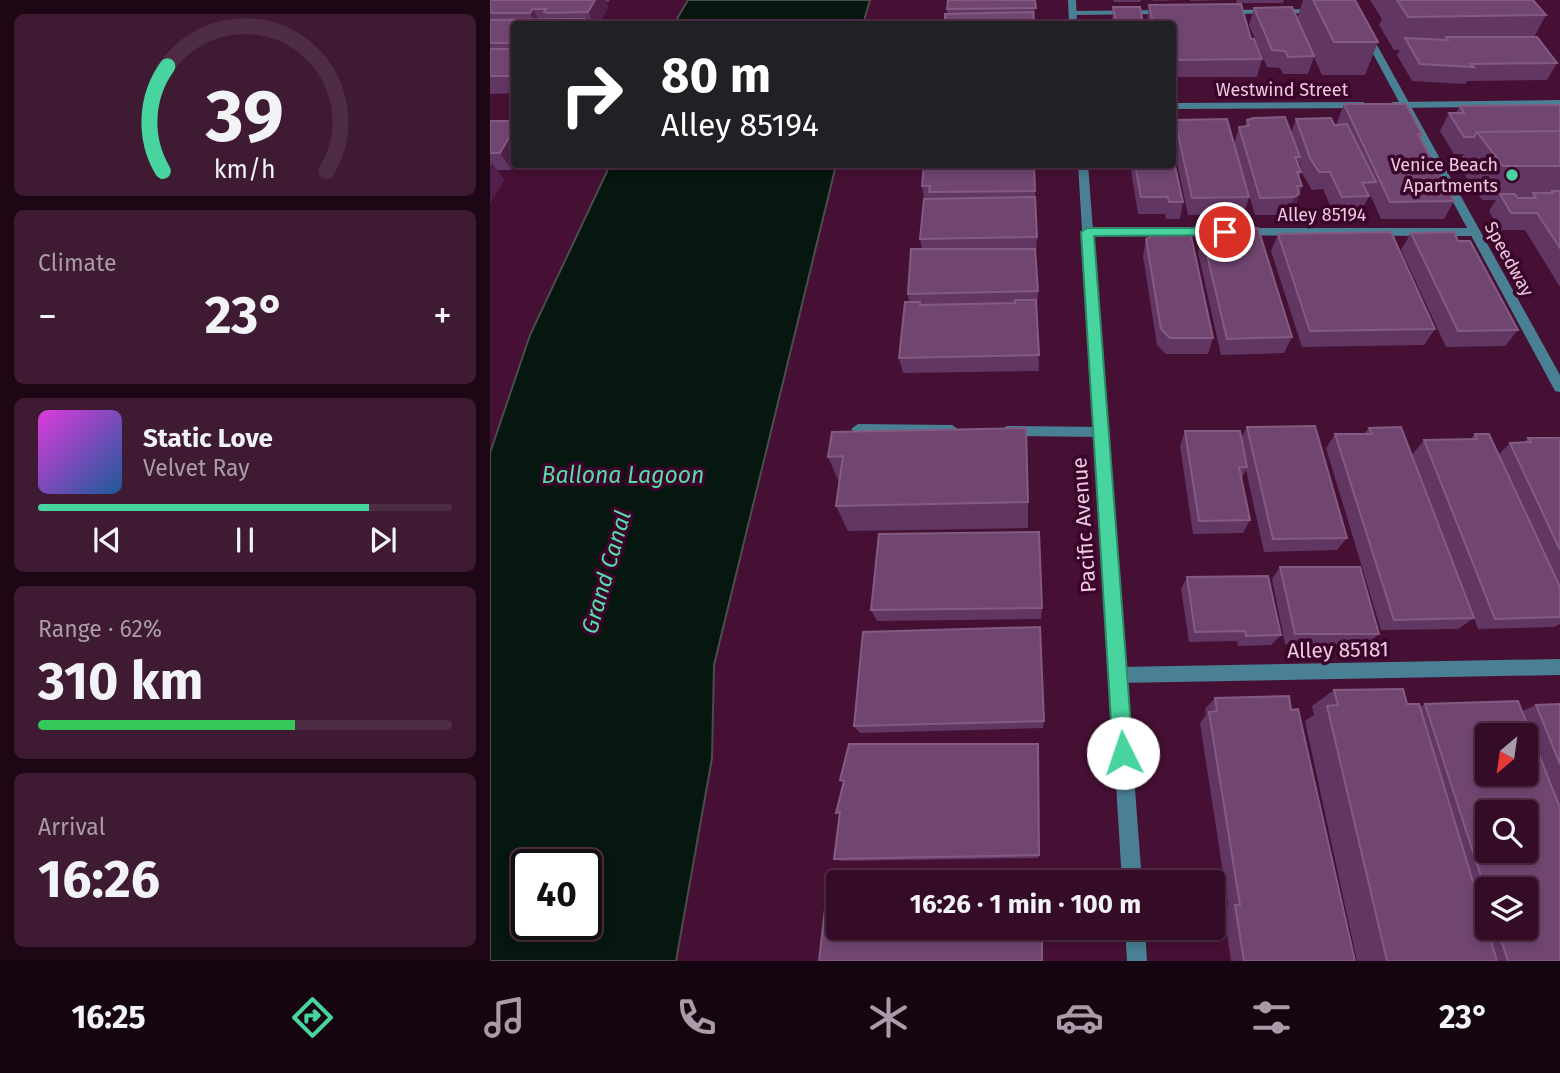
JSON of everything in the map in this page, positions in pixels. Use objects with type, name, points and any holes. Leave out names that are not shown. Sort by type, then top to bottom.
[{"type":"street","points":[[1072,0],[1073,21]]},
{"type":"street","name":"Speedway","points":[[1348,0],[1560,387]]},
{"type":"street","points":[[1220,12],[1328,11]]},
{"type":"street","points":[[1341,11],[1354,11]]},
{"type":"street","points":[[1073,13],[1180,12]]},
{"type":"street","name":"Westwind Street","points":[[1176,106],[1560,103]]},
{"type":"street","name":"Pacific Avenue","points":[[1083,168],[1131,870]]},
{"type":"street","name":"Alley 85194","points":[[1087,232],[1473,232]]},
{"type":"street","points":[[858,429],[968,430]]},
{"type":"street","points":[[995,430],[1100,432]]},
{"type":"street","name":"Alley 85181","points":[[1117,675],[1560,667]]},
{"type":"street","points":[[1136,940],[1137,961]]},
{"type":"water","points":[[688,0],[870,0],[864,21],[676,21]]},
{"type":"water","name":"Ballona Lagoon","points":[[609,168],[835,168],[714,665],[712,758],[676,961],[490,961],[490,453],[530,335]]},
{"type":"building","points":[[490,0],[595,0],[588,12],[548,13],[544,12],[546,9],[533,9],[530,13],[490,13]]},
{"type":"building","points":[[948,0],[1035,0],[1036,8],[947,9]]},
{"type":"building","points":[[1313,0],[1355,0],[1378,42],[1334,42]]},
{"type":"building","points":[[1397,0],[1533,0],[1546,15],[1408,17]]},
{"type":"building","points":[[1241,4],[1251,39],[1254,39],[1262,59],[1176,60],[1176,21],[1152,21],[1149,5]]},
{"type":"building","points":[[1113,7],[1140,7],[1142,21],[1116,21]]},
{"type":"building","points":[[1292,7],[1314,56],[1288,57],[1285,51],[1272,50],[1254,8]]},
{"type":"building","points":[[1033,12],[1034,21],[945,21],[945,14]]},
{"type":"building","points":[[584,19],[511,21],[511,43],[490,43],[490,20]]},
{"type":"building","points":[[1446,37],[1537,37],[1557,63],[1471,64],[1474,67],[1420,64],[1405,38],[1448,40]]},
{"type":"building","points":[[490,49],[511,49],[511,76],[490,76]]},
{"type":"building","points":[[1344,104],[1406,104],[1422,134],[1418,134],[1454,201],[1390,202]]},
{"type":"building","points":[[1560,105],[1560,131],[1477,132],[1474,137],[1464,137],[1449,113],[1464,113],[1460,106]]},
{"type":"building","points":[[1285,117],[1300,157],[1295,157],[1301,172],[1297,172],[1302,186],[1297,186],[1299,194],[1294,197],[1260,198],[1239,127],[1249,126],[1247,120],[1254,118]]},
{"type":"building","points":[[1331,118],[1334,125],[1347,124],[1376,182],[1362,183],[1369,196],[1342,197],[1330,172],[1319,172],[1310,158],[1296,119]]},
{"type":"building","points":[[1227,119],[1249,197],[1192,198],[1176,120]]},
{"type":"building","points":[[490,121],[511,121],[511,134],[500,153],[490,153]]},
{"type":"building","points":[[1560,131],[1560,166],[1503,166],[1477,132]]},
{"type":"building","points":[[924,168],[1034,168],[1035,191],[929,192],[930,186],[922,186]]},
{"type":"building","points":[[1136,168],[1175,168],[1183,202],[1169,202],[1168,197],[1141,197]]},
{"type":"building","points":[[1552,191],[1560,191],[1560,248],[1537,213],[1511,213],[1500,194],[1536,198],[1533,193],[1553,193]]},
{"type":"building","points":[[1035,197],[1037,237],[920,239],[924,199]]},
{"type":"building","points":[[1258,228],[1292,337],[1227,339],[1202,234],[1222,234],[1220,229]]},
{"type":"building","points":[[1151,231],[1190,231],[1213,338],[1170,338],[1161,329],[1146,239],[1152,236]]},
{"type":"building","points":[[1391,232],[1435,329],[1310,331],[1278,234]]},
{"type":"building","points":[[1454,232],[1458,241],[1470,241],[1518,330],[1458,331],[1411,233]]},
{"type":"building","points":[[911,249],[1035,249],[1038,291],[908,294]]},
{"type":"building","points":[[1015,300],[1036,300],[1039,355],[899,358],[905,302],[920,302],[920,305],[1015,303]]},
{"type":"building","points":[[1315,426],[1347,538],[1273,539],[1247,427]]},
{"type":"building","points":[[1401,427],[1474,618],[1394,620],[1335,434],[1372,434],[1369,428]]},
{"type":"building","points":[[1026,428],[1028,502],[836,506],[843,456],[828,457],[832,432]]},
{"type":"building","points":[[1185,431],[1240,431],[1247,467],[1239,467],[1250,520],[1199,521]]},
{"type":"building","points":[[1475,434],[1489,434],[1560,587],[1560,617],[1495,619],[1424,440],[1477,439]]},
{"type":"building","points":[[1528,438],[1560,438],[1560,550],[1510,443],[1531,442]]},
{"type":"building","points":[[1039,532],[1042,608],[871,610],[879,534]]},
{"type":"building","points":[[1280,567],[1360,567],[1379,634],[1295,634]]},
{"type":"building","points":[[1268,576],[1281,635],[1246,636],[1245,631],[1195,632],[1187,577]]},
{"type":"building","points":[[1040,627],[1044,721],[854,726],[863,632]]},
{"type":"building","points":[[1403,689],[1407,704],[1419,704],[1475,889],[1475,940],[1491,940],[1497,961],[1387,961],[1327,706],[1338,705],[1334,690]]},
{"type":"building","points":[[1289,696],[1291,710],[1298,709],[1355,961],[1244,961],[1235,905],[1240,905],[1209,712],[1217,711],[1215,698]]},
{"type":"building","points":[[1518,701],[1527,723],[1475,723],[1475,786],[1538,786],[1538,752],[1560,808],[1560,961],[1508,961],[1501,940],[1538,940],[1538,877],[1481,877],[1477,863],[1538,863],[1538,800],[1475,800],[1475,858],[1425,704]]},
{"type":"building","points":[[1560,704],[1560,764],[1536,705]]},
{"type":"building","points":[[849,744],[1038,744],[1039,855],[834,859],[840,812],[836,813],[844,781],[840,780]]},
{"type":"building","points":[[826,900],[826,940],[1042,940],[1042,961],[819,961]]},
{"type":"place","name":"Venice Beach Apartments","points":[[1512,175]]},
{"type":"route","points":[[1123,753],[1087,232],[1225,232]]},
{"type":"water label","name":"Grand Canal","points":[[606,572]]}]
